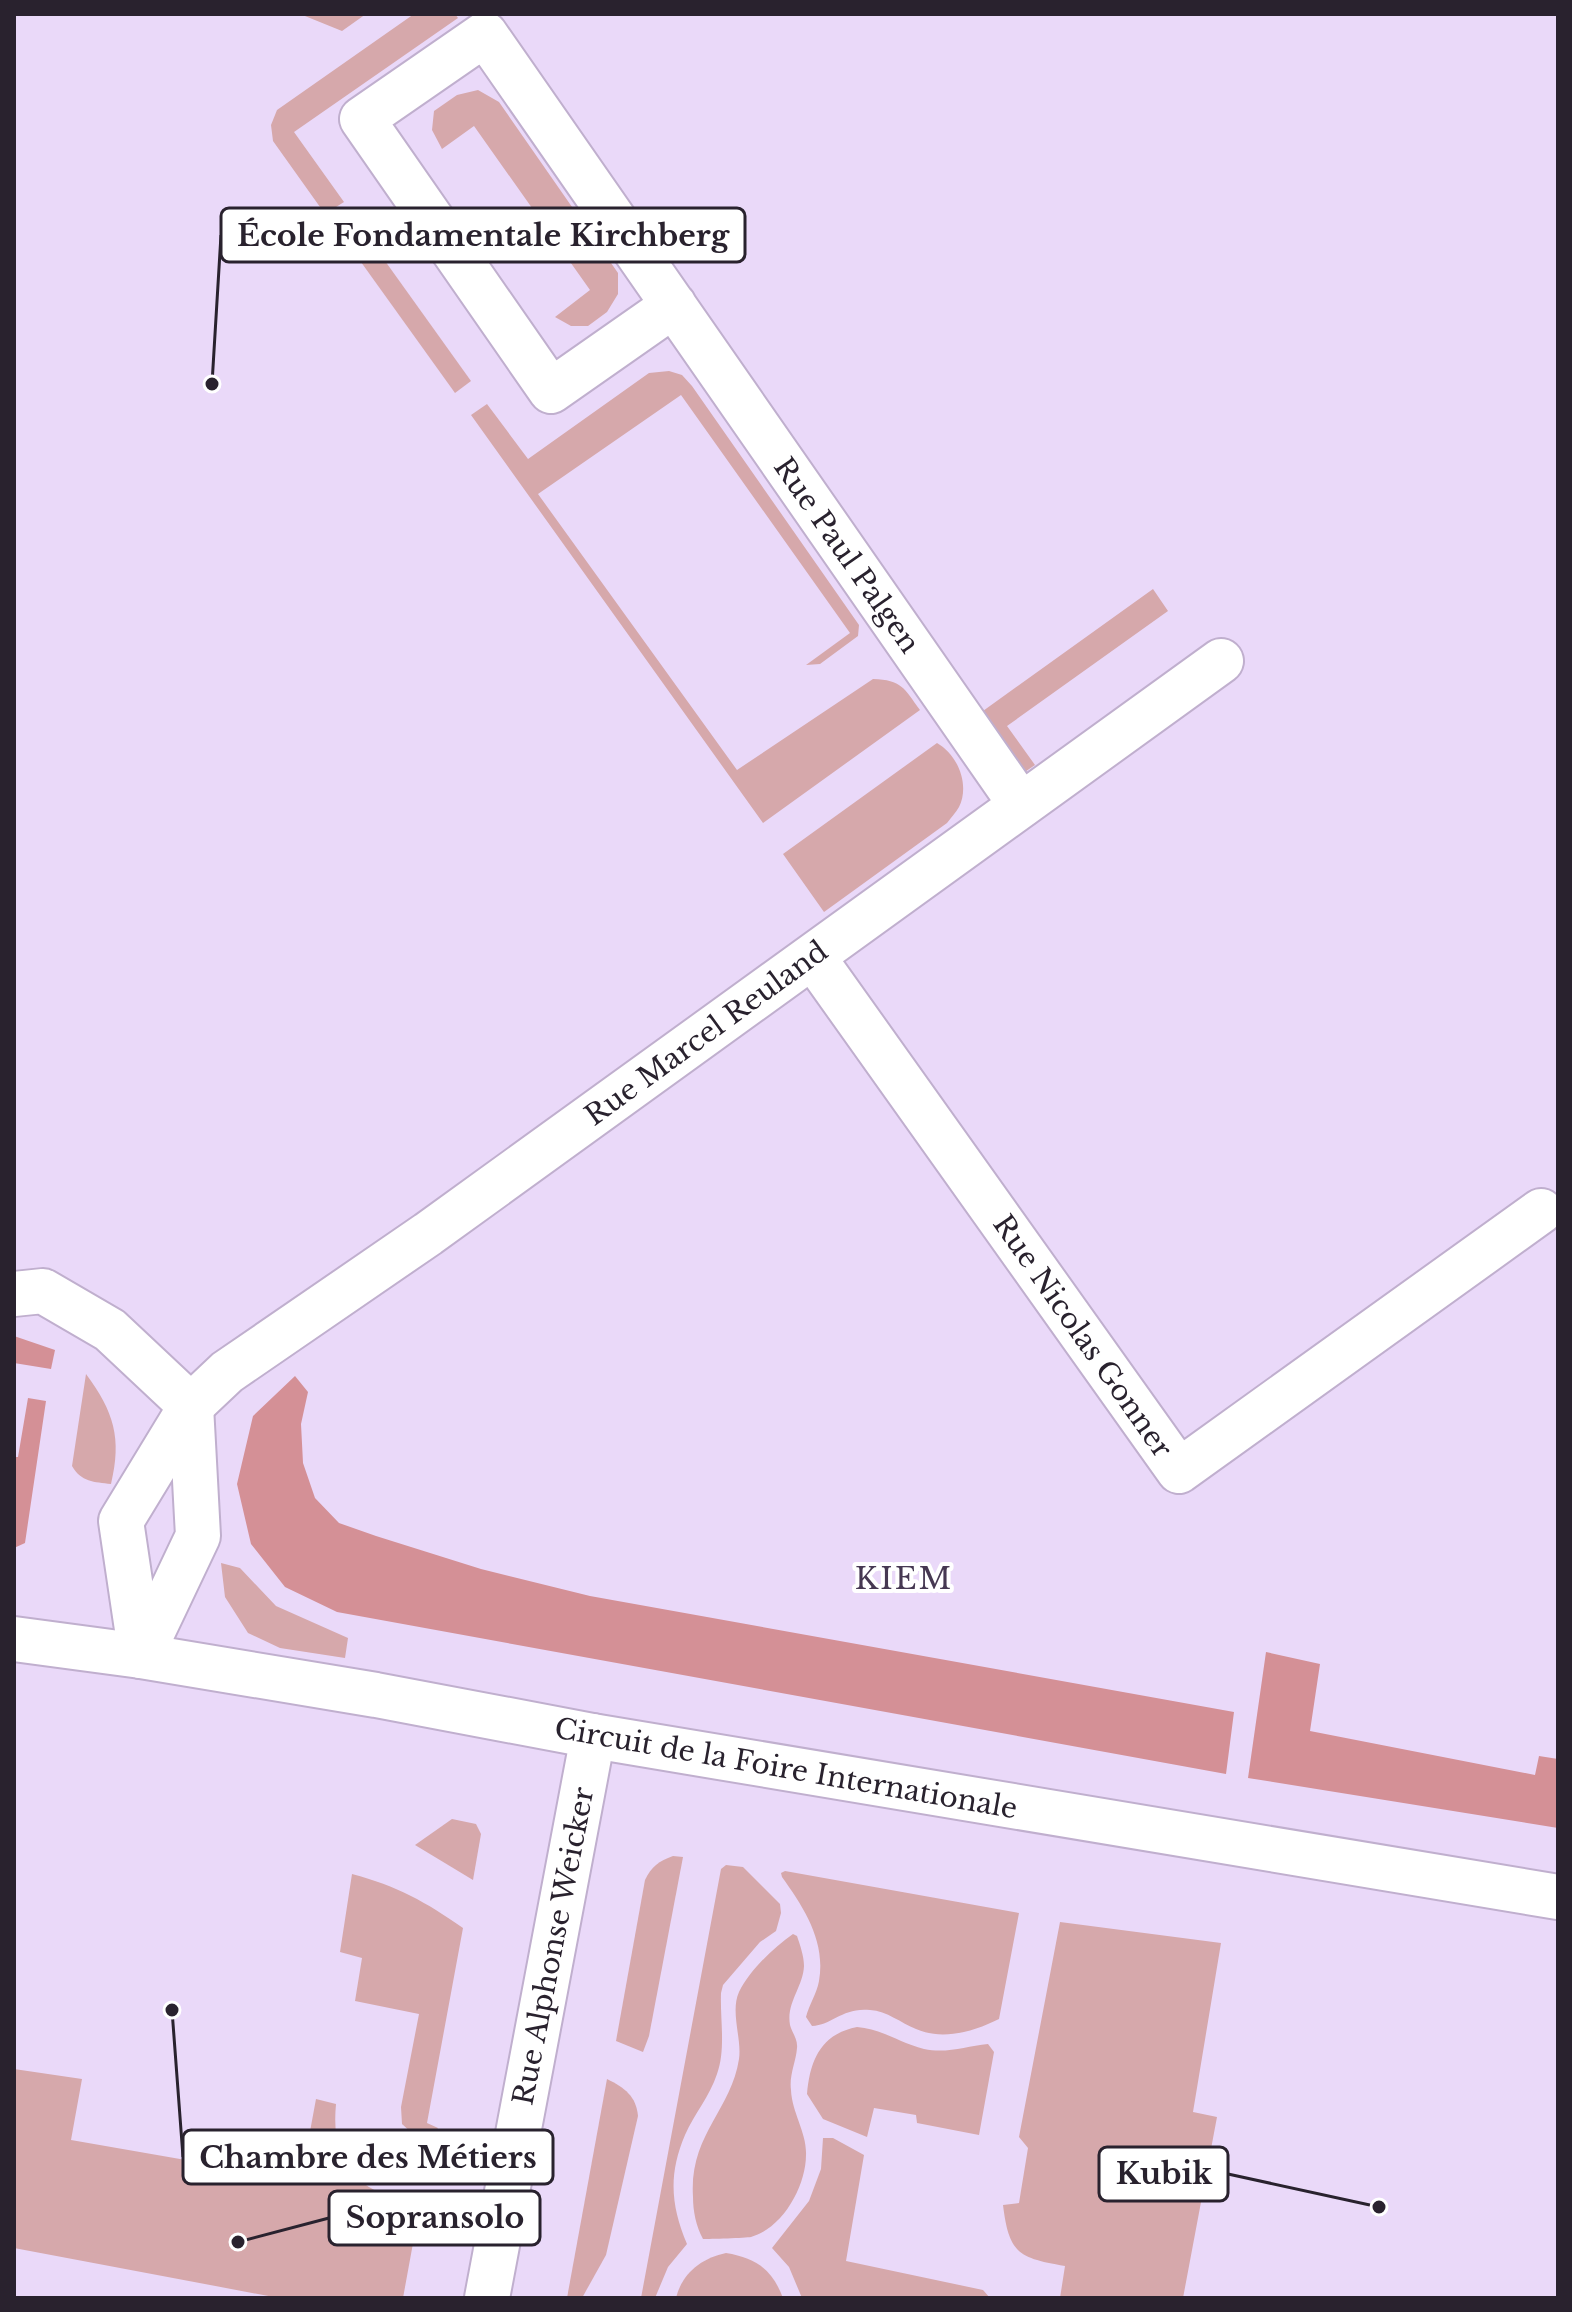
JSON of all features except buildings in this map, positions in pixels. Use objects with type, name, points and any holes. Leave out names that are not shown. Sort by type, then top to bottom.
[{"type":"street","name":"Rue Paul Palgen","points":[[674,305],[551,391],[362,119],[485,34],[674,305],[1021,805]]},
{"type":"street","name":"Rue Marcel Reuland","points":[[141,1656],[121,1521],[191,1406],[227,1372],[440,1226],[1221,661]]},
{"type":"street","name":"Rue Nicolas Gonner","points":[[813,957],[1179,1471],[1541,1211]]},
{"type":"street","points":[[14,1294],[43,1291],[110,1330],[191,1406],[198,1536],[141,1656]]},
{"type":"street","name":"Circuit de la Foire Internationale","points":[[14,1639],[141,1656],[376,1695],[593,1736],[1558,1897]]},
{"type":"street","name":"Rue Alphonse Weicker","points":[[487,2298],[593,1736]]},
{"type":"shaded area","points":[[300,14],[366,14],[342,31]]},
{"type":"shaded area","points":[[414,14],[455,14],[458,18],[294,132],[344,202],[325,214],[273,141],[271,125],[277,110]]},
{"type":"shaded area","points":[[478,90],[499,102],[618,273],[618,294],[607,312],[588,326],[571,326],[555,317],[590,290],[474,126],[442,149],[432,130],[434,111],[457,95]]},
{"type":"shaded area","points":[[360,226],[471,381],[455,393],[343,237]]},
{"type":"shaded area","points":[[669,371],[682,375],[692,386],[859,625],[858,636],[820,664],[806,665],[850,633],[681,395],[538,494],[737,770],[873,679],[896,683],[920,710],[763,823],[471,415],[487,404],[528,459],[649,373]]},
{"type":"shaded area","points":[[1153,589],[1168,611],[1007,726],[1035,765],[1019,776],[976,716]]},
{"type":"shaded area","points":[[937,743],[951,755],[960,771],[963,789],[958,809],[947,823],[824,912],[783,854]]},
{"type":"shaded area","points":[[14,1336],[55,1350],[51,1369],[14,1363]]},
{"type":"shaded area","points":[[86,1374],[103,1401],[113,1426],[116,1453],[111,1484],[84,1478],[72,1466]]},
{"type":"shaded area","points":[[295,1376],[308,1392],[301,1424],[303,1463],[315,1498],[339,1523],[481,1569],[590,1596],[1234,1712],[1226,1774],[337,1612],[285,1587],[251,1544],[237,1484],[253,1416]]},
{"type":"shaded area","points":[[28,1398],[46,1401],[25,1543],[14,1548],[14,1457],[18,1457]]},
{"type":"shaded area","points":[[221,1563],[240,1568],[276,1606],[348,1638],[345,1658],[280,1648],[248,1633],[225,1597]]},
{"type":"shaded area","points":[[1266,1652],[1320,1664],[1310,1731],[1535,1775],[1539,1756],[1558,1759],[1558,1828],[1248,1778]]},
{"type":"shaded area","points":[[452,1819],[476,1824],[481,1834],[473,1880],[415,1845]]},
{"type":"shaded area","points":[[673,1856],[683,1857],[649,2036],[643,2052],[616,2041],[645,1880],[656,1865]]},
{"type":"shaded area","points":[[726,1865],[743,1867],[780,1904],[781,1913],[776,1931],[760,1942],[723,1985],[720,2064],[710,2090],[685,2135],[674,2177],[675,2203],[687,2244],[668,2267],[655,2298],[641,2298],[721,1869]]},
{"type":"shaded area","points":[[785,1871],[1019,1913],[999,2019],[969,2031],[937,2034],[926,2033],[882,2013],[861,2010],[812,2026],[806,2017],[819,1981],[819,1952],[805,1913],[782,1877],[781,1873]]},
{"type":"shaded area","points":[[352,1874],[410,1896],[463,1928],[427,2123],[438,2128],[432,2138],[413,2134],[402,2124],[401,2107],[419,2014],[355,2001],[362,1958],[340,1952]]},
{"type":"shaded area","points":[[1060,1922],[1221,1943],[1193,2112],[1217,2117],[1183,2298],[1060,2298],[1065,2266],[1027,2256],[1013,2244],[1009,2234],[1003,2205],[1019,2203],[1028,2148],[1019,2137]]},
{"type":"shaded area","points":[[793,1934],[797,1936],[804,1966],[789,2017],[797,2045],[791,2079],[792,2098],[806,2147],[802,2180],[782,2215],[763,2232],[751,2237],[703,2239],[694,2213],[694,2175],[704,2140],[735,2077],[739,2059],[736,2017],[739,1992],[756,1968]]},
{"type":"shaded area","points":[[857,2027],[875,2030],[932,2050],[988,2044],[994,2052],[979,2135],[917,2123],[916,2115],[874,2108],[867,2137],[823,2119],[807,2094],[811,2070],[826,2042],[845,2030]]},
{"type":"shaded area","points":[[14,2069],[82,2079],[71,2140],[301,2180],[316,2099],[336,2104],[338,2146],[353,2174],[381,2193],[420,2205],[403,2298],[279,2298],[14,2248]]},
{"type":"shaded area","points":[[607,2079],[628,2093],[635,2103],[638,2116],[606,2255],[582,2298],[567,2298]]},
{"type":"shaded area","points":[[823,2138],[833,2138],[864,2155],[846,2261],[983,2290],[990,2298],[802,2298],[789,2267],[772,2248],[809,2201],[821,2169]]},
{"type":"shaded area","points":[[726,2253],[762,2266],[774,2279],[783,2298],[676,2298],[683,2281],[694,2268]]},
{"type":"place","name":"École Fondamentale Kirchberg","points":[[212,384]]},
{"type":"place","name":"Chambre des Métiers","points":[[172,2010]]},
{"type":"place","name":"Kubik","points":[[1379,2207]]},
{"type":"place","name":"Sopransolo","points":[[238,2242]]},
{"type":"district","name":"KIEM","points":[[904,1579]]}]
